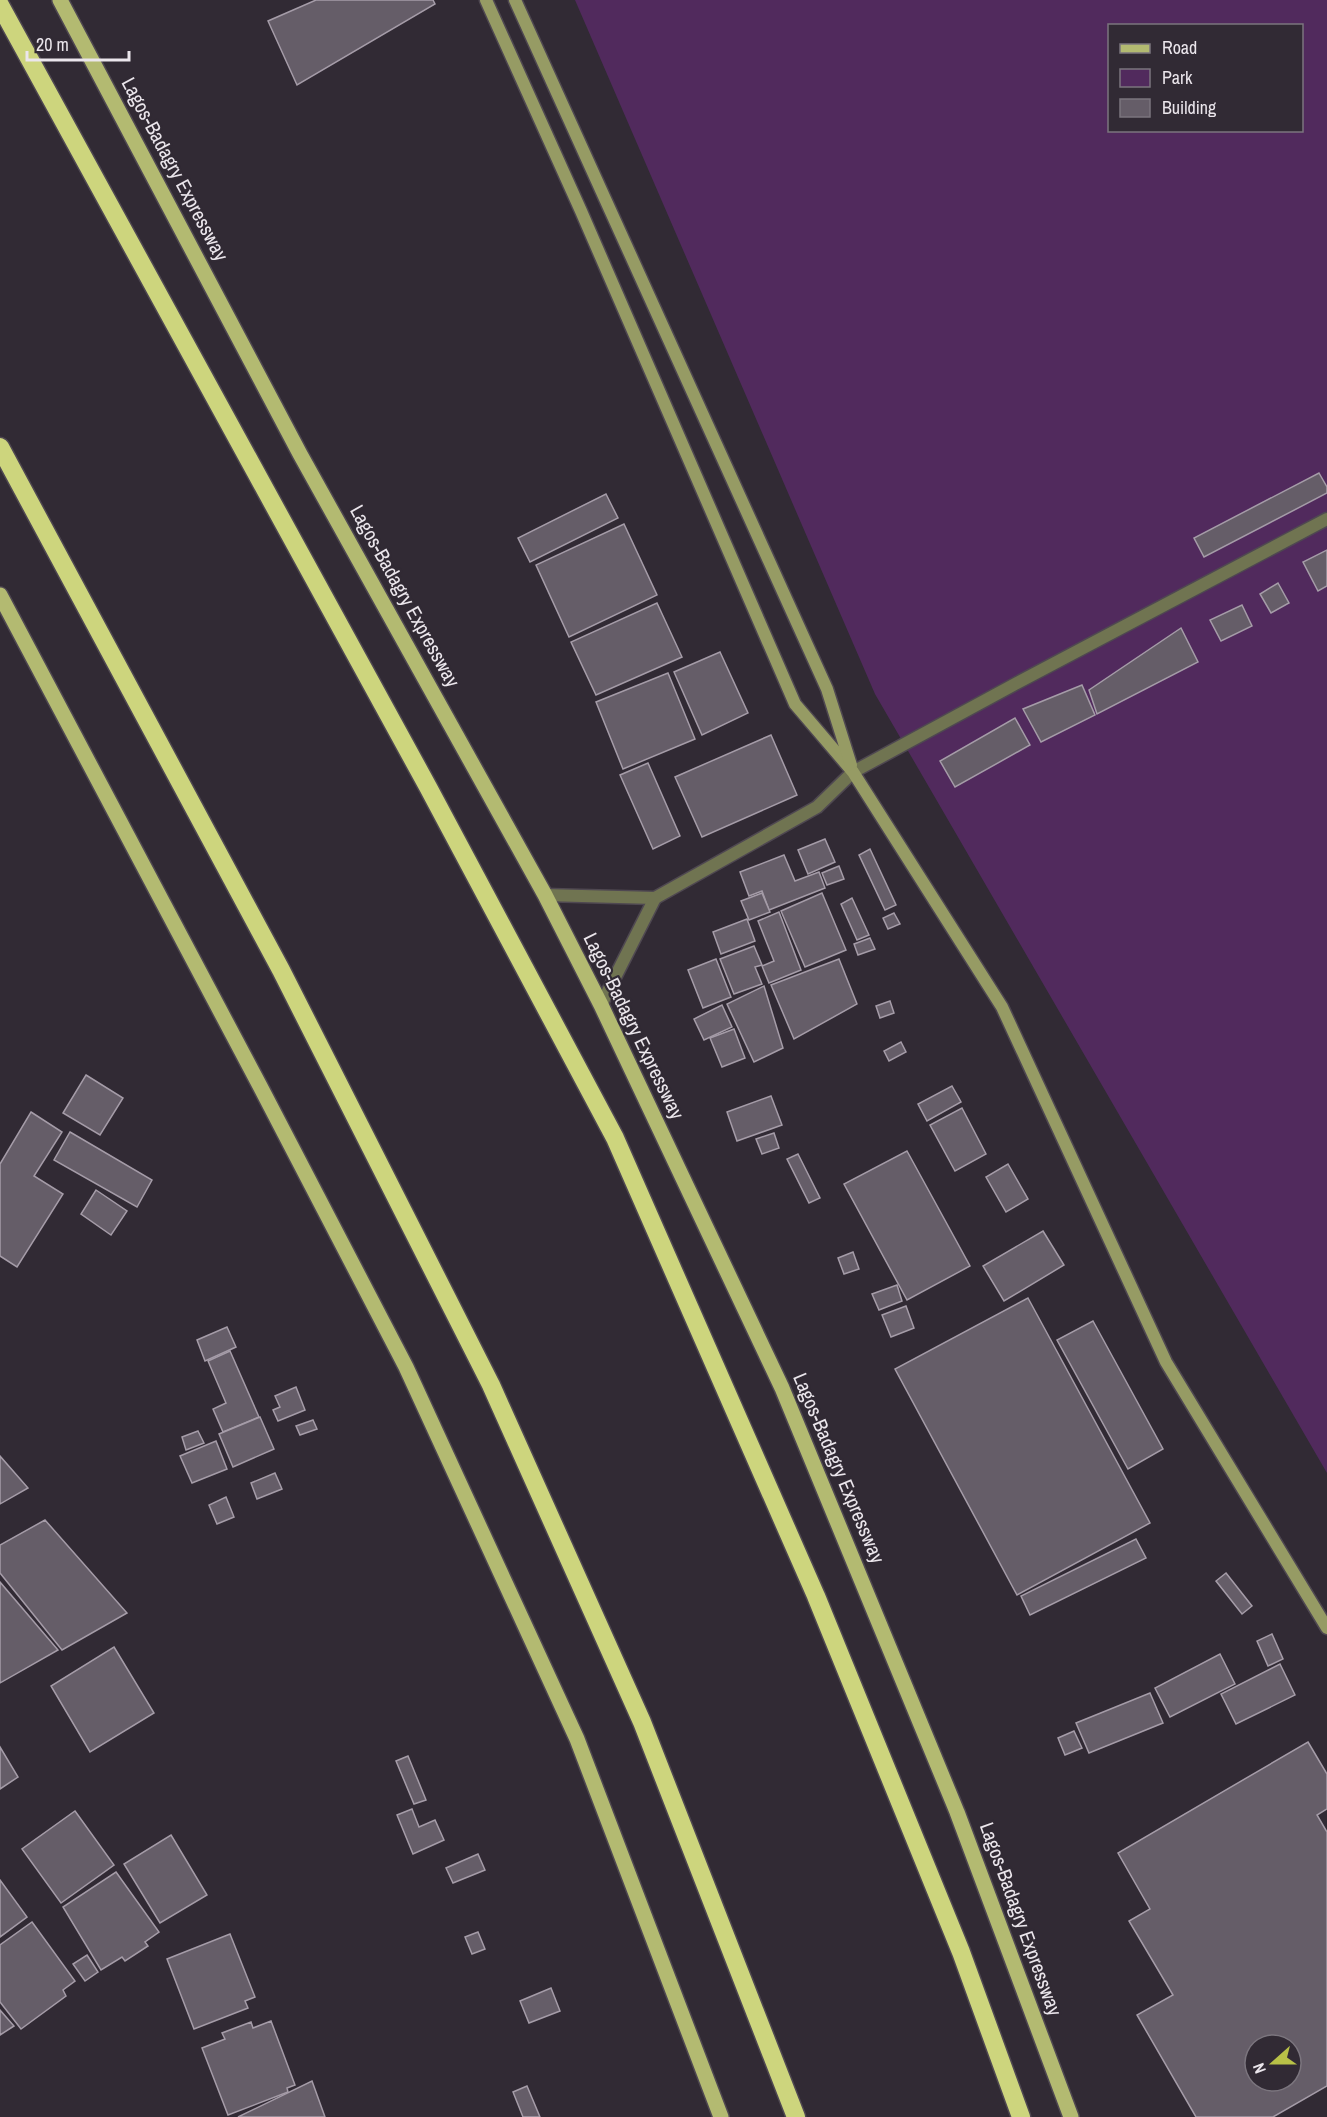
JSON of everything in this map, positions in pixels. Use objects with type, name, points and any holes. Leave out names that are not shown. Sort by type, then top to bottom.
[{"type":"highway","points":[[0,5],[428,787],[615,1137],[816,1596],[961,1952],[1021,2117]]},
{"type":"highway","points":[[0,447],[281,970],[491,1385],[642,1722],[796,2117]]},
{"type":"main road","name":"Lagos-Badagry Expressway","points":[[60,0],[300,454],[545,895],[601,1005],[782,1388],[957,1812],[1071,2117]]},
{"type":"main road","points":[[486,0],[795,704],[854,772],[1002,1007],[1166,1362],[1327,1628]]},
{"type":"main road","points":[[515,0],[827,689],[854,772]]},
{"type":"main road","points":[[0,595],[406,1367],[577,1739],[721,2117]]},
{"type":"street","points":[[545,895],[656,898],[817,807],[854,772],[1017,682],[1327,519]]},
{"type":"street","points":[[601,1005],[656,898]]},
{"type":"green space","points":[[575,0],[1327,0],[1327,1473],[875,694]]},
{"type":"building","points":[[316,0],[433,0],[435,4],[297,85],[268,21]]},
{"type":"building","points":[[1319,473],[1327,487],[1327,493],[1204,557],[1194,538]]},
{"type":"building","points":[[606,494],[618,518],[530,562],[518,538]]},
{"type":"building","points":[[624,524],[657,595],[569,637],[536,565]]},
{"type":"building","points":[[1327,550],[1327,586],[1318,591],[1303,562]]},
{"type":"building","points":[[1278,583],[1289,603],[1271,613],[1260,594]]},
{"type":"building","points":[[657,603],[682,657],[596,695],[571,642]]},
{"type":"building","points":[[1242,605],[1252,626],[1221,641],[1210,620]]},
{"type":"building","points":[[1181,628],[1198,662],[1097,714],[1089,690]]},
{"type":"building","points":[[720,652],[748,713],[702,735],[674,672]]},
{"type":"building","points":[[668,673],[695,739],[623,769],[596,702]]},
{"type":"building","points":[[1082,685],[1095,715],[1041,742],[1023,709]]},
{"type":"building","points":[[1015,718],[1030,745],[955,787],[940,761]]},
{"type":"building","points":[[771,735],[797,795],[702,837],[675,777]]},
{"type":"building","points":[[648,763],[680,836],[653,849],[620,775]]},
{"type":"building","points":[[825,839],[835,862],[808,874],[798,850]]},
{"type":"building","points":[[870,849],[896,905],[885,910],[859,855]]},
{"type":"building","points":[[784,855],[795,881],[819,872],[825,888],[769,910],[762,891],[749,896],[740,872]]},
{"type":"building","points":[[839,866],[844,879],[827,885],[822,873]]},
{"type":"building","points":[[762,893],[770,912],[749,920],[741,901]]},
{"type":"building","points":[[822,893],[846,950],[805,967],[781,911]]},
{"type":"building","points":[[852,898],[869,935],[857,940],[841,904]]},
{"type":"building","points":[[779,912],[801,970],[769,983],[762,966],[774,961],[758,921]]},
{"type":"building","points":[[894,913],[900,924],[888,929],[883,918]]},
{"type":"building","points":[[747,919],[755,941],[721,954],[713,932]]},
{"type":"building","points":[[870,938],[875,949],[858,955],[854,944]]},
{"type":"building","points":[[754,946],[762,965],[755,967],[762,984],[734,994],[720,959]]},
{"type":"building","points":[[716,959],[731,997],[703,1008],[688,970]]},
{"type":"building","points":[[839,959],[857,1004],[794,1039],[771,985]]},
{"type":"building","points":[[764,986],[783,1048],[754,1062],[727,1004]]},
{"type":"building","points":[[890,1001],[894,1013],[880,1018],[876,1006]]},
{"type":"building","points":[[722,1005],[732,1027],[704,1040],[694,1019]]},
{"type":"building","points":[[734,1029],[745,1058],[722,1067],[710,1038]]},
{"type":"building","points":[[901,1042],[906,1052],[889,1061],[884,1051]]},
{"type":"building","points":[[86,1075],[123,1098],[100,1135],[63,1113]]},
{"type":"building","points":[[952,1086],[961,1102],[927,1121],[918,1104]]},
{"type":"building","points":[[771,1096],[782,1125],[737,1141],[727,1112]]},
{"type":"building","points":[[962,1108],[986,1154],[955,1171],[930,1125]]},
{"type":"building","points":[[31,1112],[62,1132],[34,1176],[63,1194],[17,1267],[0,1256],[0,1164]]},
{"type":"building","points":[[70,1132],[152,1180],[137,1207],[54,1160]]},
{"type":"building","points":[[774,1133],[779,1148],[762,1154],[756,1139]]},
{"type":"building","points":[[907,1151],[970,1266],[907,1300],[844,1184]]},
{"type":"building","points":[[798,1154],[820,1198],[809,1203],[787,1159]]},
{"type":"building","points":[[1008,1164],[1028,1199],[1006,1212],[986,1177]]},
{"type":"building","points":[[96,1190],[127,1211],[111,1235],[81,1214]]},
{"type":"building","points":[[1043,1231],[1064,1265],[1004,1301],[983,1266]]},
{"type":"building","points":[[853,1252],[859,1269],[844,1274],[838,1258]]},
{"type":"building","points":[[897,1285],[902,1301],[879,1310],[872,1294]]},
{"type":"building","points":[[1028,1298],[1150,1523],[1017,1595],[895,1369]]},
{"type":"building","points":[[906,1306],[914,1328],[891,1337],[882,1315]]},
{"type":"building","points":[[1093,1321],[1163,1449],[1128,1469],[1057,1340]]},
{"type":"building","points":[[227,1327],[236,1347],[205,1361],[197,1340]]},
{"type":"building","points":[[230,1351],[259,1417],[223,1432],[213,1409],[226,1403],[208,1361]]},
{"type":"building","points":[[296,1387],[305,1410],[278,1421],[273,1410],[280,1407],[275,1396]]},
{"type":"building","points":[[260,1417],[274,1449],[233,1467],[219,1434]]},
{"type":"building","points":[[313,1420],[317,1429],[300,1435],[296,1426]]},
{"type":"building","points":[[198,1431],[204,1443],[186,1450],[182,1437]]},
{"type":"building","points":[[216,1441],[227,1469],[192,1483],[180,1456]]},
{"type":"building","points":[[0,1456],[28,1488],[0,1504]]},
{"type":"building","points":[[275,1473],[282,1489],[257,1499],[251,1483]]},
{"type":"building","points":[[226,1497],[234,1517],[217,1524],[209,1505]]},
{"type":"building","points":[[45,1520],[127,1613],[62,1650],[0,1573],[0,1545]]},
{"type":"building","points":[[1136,1539],[1146,1558],[1030,1615],[1021,1596]]},
{"type":"building","points":[[1226,1573],[1252,1606],[1242,1614],[1216,1581]]},
{"type":"building","points":[[0,1582],[58,1650],[0,1683]]},
{"type":"building","points":[[1272,1634],[1283,1659],[1268,1666],[1257,1641]]},
{"type":"building","points":[[114,1647],[154,1713],[90,1752],[51,1686]]},
{"type":"building","points":[[1220,1654],[1235,1684],[1170,1717],[1155,1688]]},
{"type":"building","points":[[1280,1664],[1295,1695],[1236,1724],[1221,1694]]},
{"type":"building","points":[[1150,1693],[1163,1723],[1089,1753],[1076,1723]]},
{"type":"building","points":[[1074,1731],[1082,1748],[1065,1755],[1058,1738]]},
{"type":"building","points":[[1308,1742],[1327,1774],[1327,1809],[1317,1815],[1327,1832],[1327,2086],[1273,2117],[1196,2117],[1137,2015],[1173,1995],[1129,1921],[1150,1909],[1118,1853]]},
{"type":"building","points":[[0,1747],[18,1777],[0,1789]]},
{"type":"building","points":[[408,1756],[426,1800],[414,1804],[396,1761]]},
{"type":"building","points":[[412,1809],[419,1827],[435,1820],[444,1840],[413,1854],[397,1815]]},
{"type":"building","points":[[75,1811],[114,1865],[61,1903],[22,1849]]},
{"type":"building","points":[[171,1835],[207,1895],[160,1923],[124,1864]]},
{"type":"building","points":[[478,1854],[485,1870],[453,1883],[446,1868]]},
{"type":"building","points":[[116,1872],[159,1932],[145,1942],[148,1946],[125,1961],[122,1957],[101,1970],[63,1907]]},
{"type":"building","points":[[0,1880],[27,1917],[0,1937]]},
{"type":"building","points":[[32,1922],[75,1981],[63,1990],[66,1996],[21,2029],[0,2002],[0,1945]]},
{"type":"building","points":[[478,1932],[485,1949],[472,1954],[465,1937]]},
{"type":"building","points":[[230,1934],[255,1997],[245,2001],[248,2008],[194,2029],[167,1959]]},
{"type":"building","points":[[87,1955],[98,1972],[85,1981],[73,1964]]},
{"type":"building","points":[[551,1988],[560,2011],[529,2023],[520,2001]]},
{"type":"building","points":[[0,2010],[14,2026],[0,2035]]},
{"type":"building","points":[[271,2021],[295,2085],[287,2088],[288,2092],[228,2115],[202,2048],[225,2039],[222,2033],[251,2022],[253,2028]]},
{"type":"building","points":[[312,2081],[325,2117],[238,2117]]},
{"type":"building","points":[[527,2086],[540,2117],[523,2117],[513,2092]]}]
